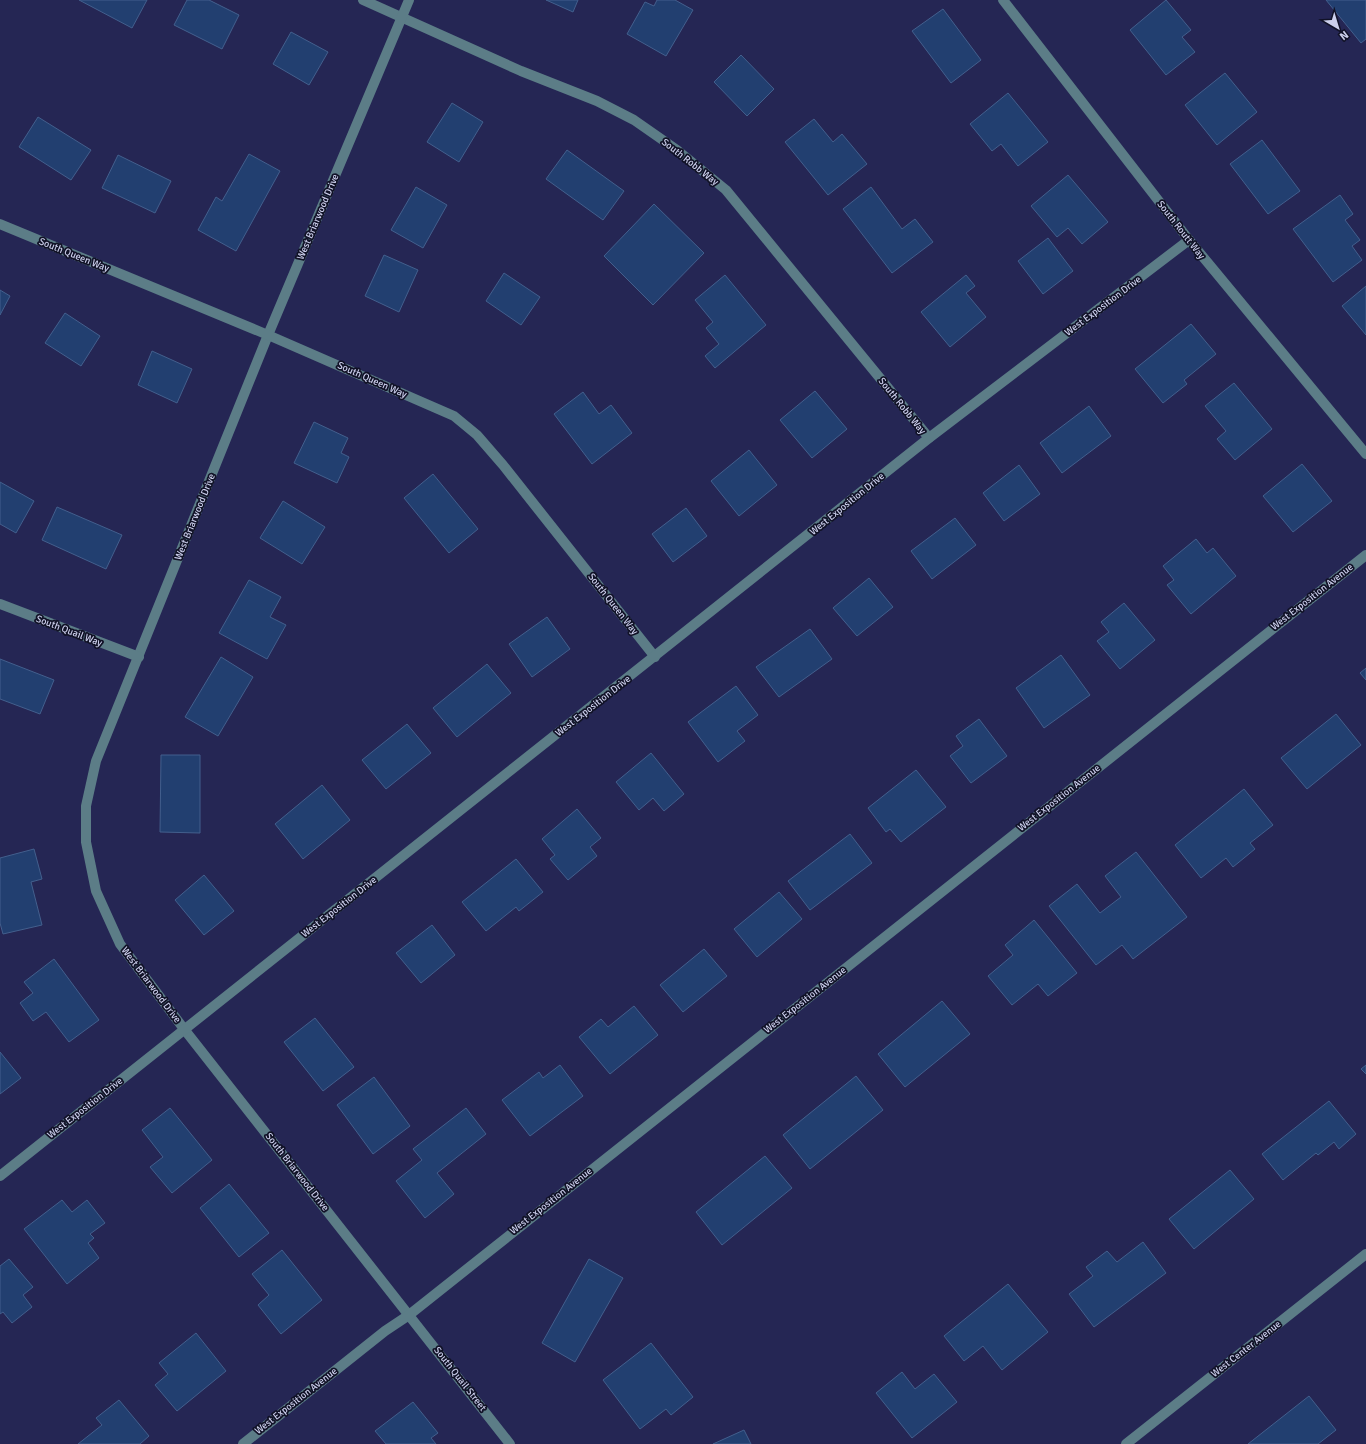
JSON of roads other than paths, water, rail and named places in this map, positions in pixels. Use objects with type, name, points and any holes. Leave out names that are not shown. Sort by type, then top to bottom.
[{"type":"street","name":"South Robb Way","points":[[363,0],[521,71],[597,101],[634,120],[677,150],[726,190],[930,438]]},
{"type":"street","name":"West Briarwood Drive","points":[[184,1029],[120,944],[96,891],[86,842],[86,806],[96,761],[268,335],[409,0]]},
{"type":"street","name":"South Routt Way","points":[[1002,0],[1188,240],[1366,454]]},
{"type":"street","name":"South Queen Way","points":[[0,224],[268,335],[454,416],[477,435],[503,465],[655,657]]},
{"type":"street","name":"West Exposition Drive","points":[[0,1176],[930,438],[1188,240]]},
{"type":"street","name":"West Exposition Avenue","points":[[243,1444],[385,1330],[409,1315],[1366,555]]},
{"type":"street","name":"South Quail Way","points":[[0,604],[138,658]]},
{"type":"street","name":"South Briarwood Drive","points":[[184,1029],[409,1315]]},
{"type":"street","name":"West Center Avenue","points":[[1126,1444],[1366,1254]]},
{"type":"street","name":"South Quail Street","points":[[409,1315],[510,1444]]}]
